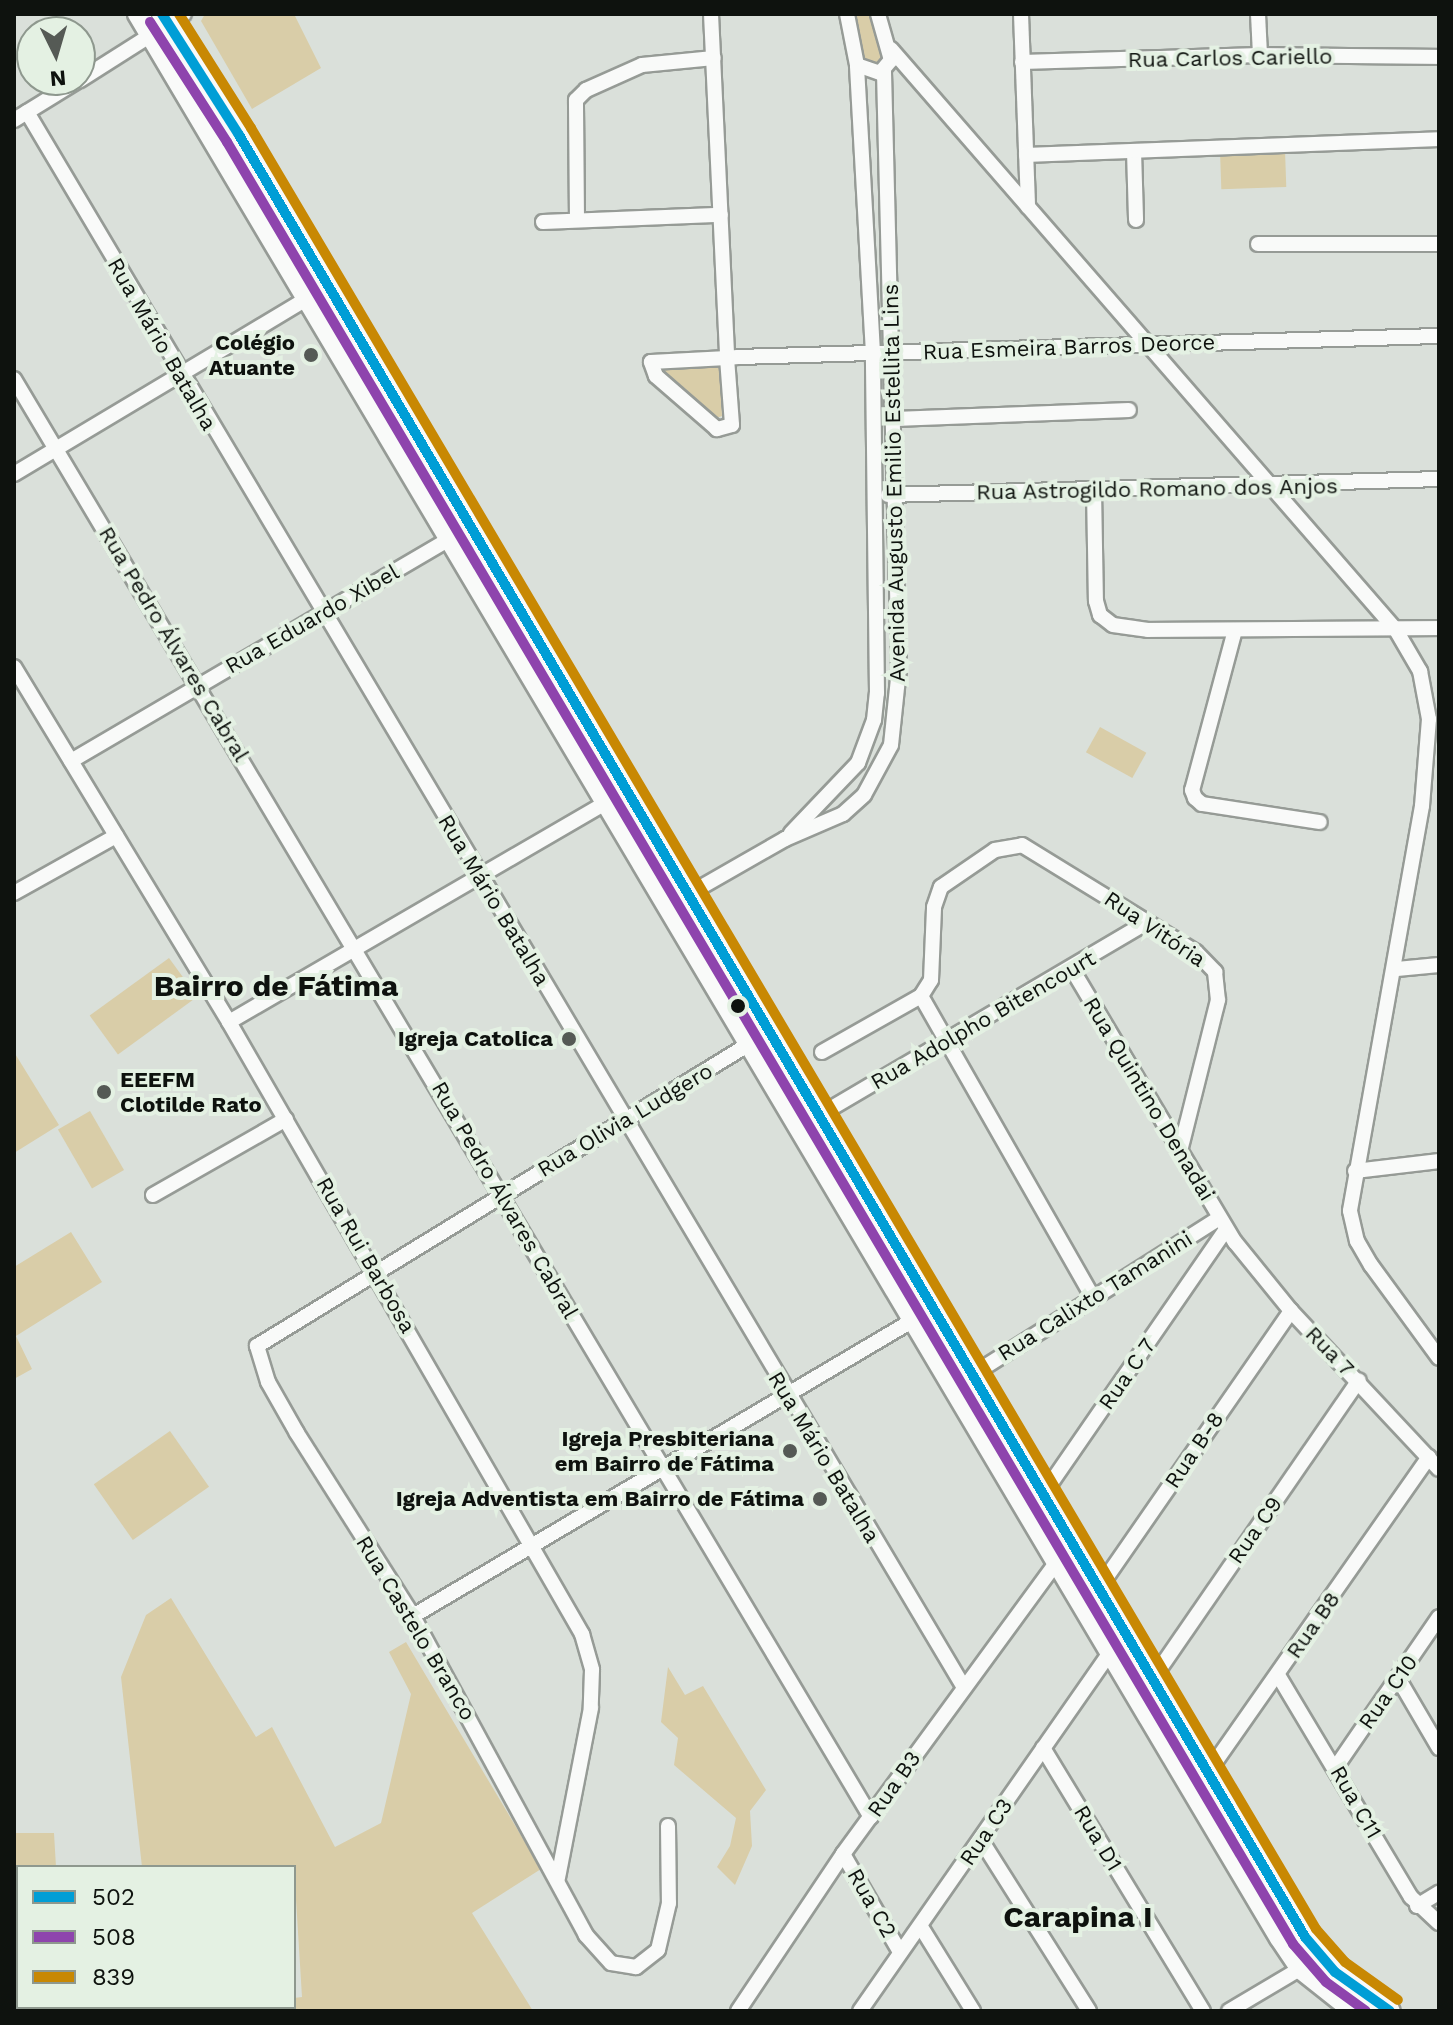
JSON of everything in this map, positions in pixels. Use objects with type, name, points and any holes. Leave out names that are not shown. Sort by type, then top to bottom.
[{"type":"street","points":[[138,14],[1110,1653],[1301,1969],[1354,2011]]},
{"type":"street","points":[[144,14],[167,16]]},
{"type":"street","points":[[711,14],[727,358]]},
{"type":"street","name":"Avenida Augusto Emilio Estellita Lins","points":[[785,839],[852,771],[874,720],[873,353],[857,65],[847,14]]},
{"type":"street","points":[[878,14],[891,49],[1152,345],[1396,630],[1420,671],[1429,719],[1422,806],[1397,969],[1355,1171],[1350,1211],[1357,1241],[1439,1358]]},
{"type":"street","points":[[1021,14],[1028,207]]},
{"type":"street","points":[[1258,14],[1260,55]]},
{"type":"street","points":[[96,70],[151,36],[167,16]]},
{"type":"street","points":[[167,16],[689,894],[1097,1591],[1320,1957],[1390,2011]]},
{"type":"street","name":"Avenida Augusto Emilio Estellita Lins","points":[[689,894],[785,839],[843,814],[864,795],[891,745],[899,669],[894,352],[884,71],[891,49]]},
{"type":"street","name":"Rua Carlos Cariello","points":[[1022,62],[1260,55],[1439,57]]},
{"type":"street","points":[[577,220],[576,100],[629,69],[714,58]]},
{"type":"street","points":[[857,65],[884,71]]},
{"type":"street","points":[[21,116],[54,96]]},
{"type":"street","name":"Rua Mário Batalha","points":[[21,116],[480,876],[786,1394],[963,1686]]},
{"type":"street","points":[[1026,155],[1439,139]]},
{"type":"street","points":[[1134,151],[1136,220]]},
{"type":"street","points":[[543,222],[721,215]]},
{"type":"street","points":[[1258,244],[1439,244]]},
{"type":"street","points":[[14,474],[308,298]]},
{"type":"street","name":"Rua Esmeira Barros Deorce","points":[[727,358],[732,425],[717,429],[656,376],[651,362],[727,358],[894,352],[1439,336]]},
{"type":"street","name":"Rua Pedro Álvares Cabral","points":[[14,379],[356,947],[660,1467],[871,1817]]},
{"type":"street","points":[[895,419],[1129,410]]},
{"type":"street","name":"Rua Astrogildo Romano dos Anjos","points":[[875,496],[1275,488],[1439,479]]},
{"type":"street","points":[[1094,490],[1096,601],[1106,620],[1140,629],[1439,628]]},
{"type":"street","name":"Rua Eduardo Xibel","points":[[71,761],[471,526]]},
{"type":"street","points":[[1235,630],[1192,790],[1195,798],[1202,804],[1320,822]]},
{"type":"street","name":"Rua Rui Barbosa","points":[[14,667],[286,1119],[532,1542],[582,1634],[592,1670],[591,1708],[558,1878]]},
{"type":"street","points":[[229,1022],[607,802],[633,802]]},
{"type":"street","points":[[14,893],[116,836]]},
{"type":"street","name":"Rua Vitória","points":[[921,996],[931,980],[937,893],[972,862],[1004,846],[1028,846],[1208,962],[1218,980],[1218,1000],[1180,1151]]},
{"type":"street","name":"Rua Adolpho Bitencourt","points":[[818,1116],[1147,922]]},
{"type":"street","points":[[1397,969],[1439,965]]},
{"type":"street","name":"Rua Quintino Denadai","points":[[1072,969],[1223,1224]]},
{"type":"street","points":[[822,1052],[921,996],[1093,1297]]},
{"type":"street","name":"Rua Olivia Ludgero","points":[[257,1346],[749,1044]]},
{"type":"street","points":[[153,1195],[286,1119]]},
{"type":"street","points":[[1355,1171],[1439,1161]]},
{"type":"street","name":"Rua Calixto Tamanini","points":[[972,1375],[1093,1297],[1223,1224]]},
{"type":"street","name":"Rua 7","points":[[1223,1224],[1291,1311],[1434,1463]]},
{"type":"street","name":"Rua C 7","points":[[1042,1493],[1223,1224]]},
{"type":"street","points":[[413,1616],[532,1542],[932,1309]]},
{"type":"street","name":"Rua B-8","points":[[1097,1591],[1291,1311]]},
{"type":"street","name":"Rua Castelo Branco","points":[[257,1346],[261,1368],[297,1433],[413,1616],[558,1878],[574,1913],[611,1963],[636,1967],[650,1960],[667,1919],[668,1826]]},
{"type":"street","name":"Rua C9","points":[[1152,1680],[1359,1380]]},
{"type":"street","name":"Rua B8","points":[[1194,1790],[1434,1463]]},
{"type":"street","points":[[1015,1490],[1030,1496],[1042,1493]]},
{"type":"street","name":"Rua B3","points":[[741,2009],[843,1854],[963,1686],[1057,1562]]},
{"type":"street","name":"Rua C10","points":[[1336,1767],[1439,1617]]},
{"type":"street","name":"Rua C3","points":[[860,2011],[1110,1653]]},
{"type":"street","name":"Rua C11","points":[[1278,1675],[1417,1906],[1439,1923]]},
{"type":"street","points":[[1398,1678],[1439,1748]]},
{"type":"street","name":"Rua D1","points":[[1043,1748],[1203,2011]]},
{"type":"street","points":[[981,1840],[1089,2011]]},
{"type":"street","name":"Rua C2","points":[[843,1854],[900,1952]]},
{"type":"street","points":[[1417,1906],[1439,1893]]},
{"type":"street","points":[[921,1927],[973,2011]]},
{"type":"street","points":[[1229,2011],[1320,1957]]},
{"type":"shaded area","points":[[205,14],[294,14],[321,68],[252,109],[201,21]]},
{"type":"shaded area","points":[[852,14],[872,14],[889,56],[876,70],[860,61]]},
{"type":"shaded area","points":[[1285,150],[1286,187],[1221,189],[1220,152]]},
{"type":"shaded area","points":[[720,363],[722,416],[714,419],[658,369]]},
{"type":"shaded area","points":[[1100,727],[1146,753],[1132,778],[1086,752]]},
{"type":"shaded area","points":[[169,958],[197,997],[118,1054],[90,1016]]},
{"type":"shaded area","points":[[14,1052],[59,1125],[14,1153]]},
{"type":"shaded area","points":[[90,1111],[124,1170],[92,1188],[58,1130]]},
{"type":"shaded area","points":[[71,1232],[102,1282],[16,1336],[32,1369],[14,1379],[14,1267]]},
{"type":"shaded area","points":[[170,1431],[209,1487],[133,1540],[94,1484]]},
{"type":"shaded area","points":[[171,1598],[256,1737],[272,1727],[335,1847],[381,1823],[411,1694],[389,1652],[406,1642],[541,1869],[472,1913],[533,2011],[199,2011],[296,2009],[296,1998],[302,1997],[296,1865],[142,1865],[121,1677],[146,1615]]},
{"type":"shaded area","points":[[668,1667],[685,1695],[703,1686],[766,1790],[750,1811],[752,1846],[735,1885],[717,1867],[730,1846],[736,1818],[674,1765],[678,1738],[661,1722]]},
{"type":"shaded area","points":[[14,1833],[54,1833],[56,1865],[16,1865],[14,1966]]},
{"type":"transit line","name":"502","points":[[162,14],[239,135],[1305,1937],[1335,1972],[1390,2011]]},
{"type":"transit line","name":"839","points":[[179,14],[251,128],[1316,1929],[1345,1962],[1398,2000]]},
{"type":"transit line","name":"508","points":[[150,22],[227,142],[1293,1944],[1326,1982],[1366,2011]]},
{"type":"place","name":"Colégio Atuante","points":[[311,355]]},
{"type":"place","name":"Igreja Catolica","points":[[569,1039]]},
{"type":"place","name":"EEEFM Clotilde Rato","points":[[104,1092]]},
{"type":"place","name":"Igreja Presbiteriana em Bairro de Fátima","points":[[790,1451]]},
{"type":"place","name":"Igreja Adventista em Bairro de Fátima","points":[[820,1499]]},
{"type":"district","name":"Bairro de Fátima","points":[[276,986]]},
{"type":"district","name":"Carapina I","points":[[1078,1917]]}]
